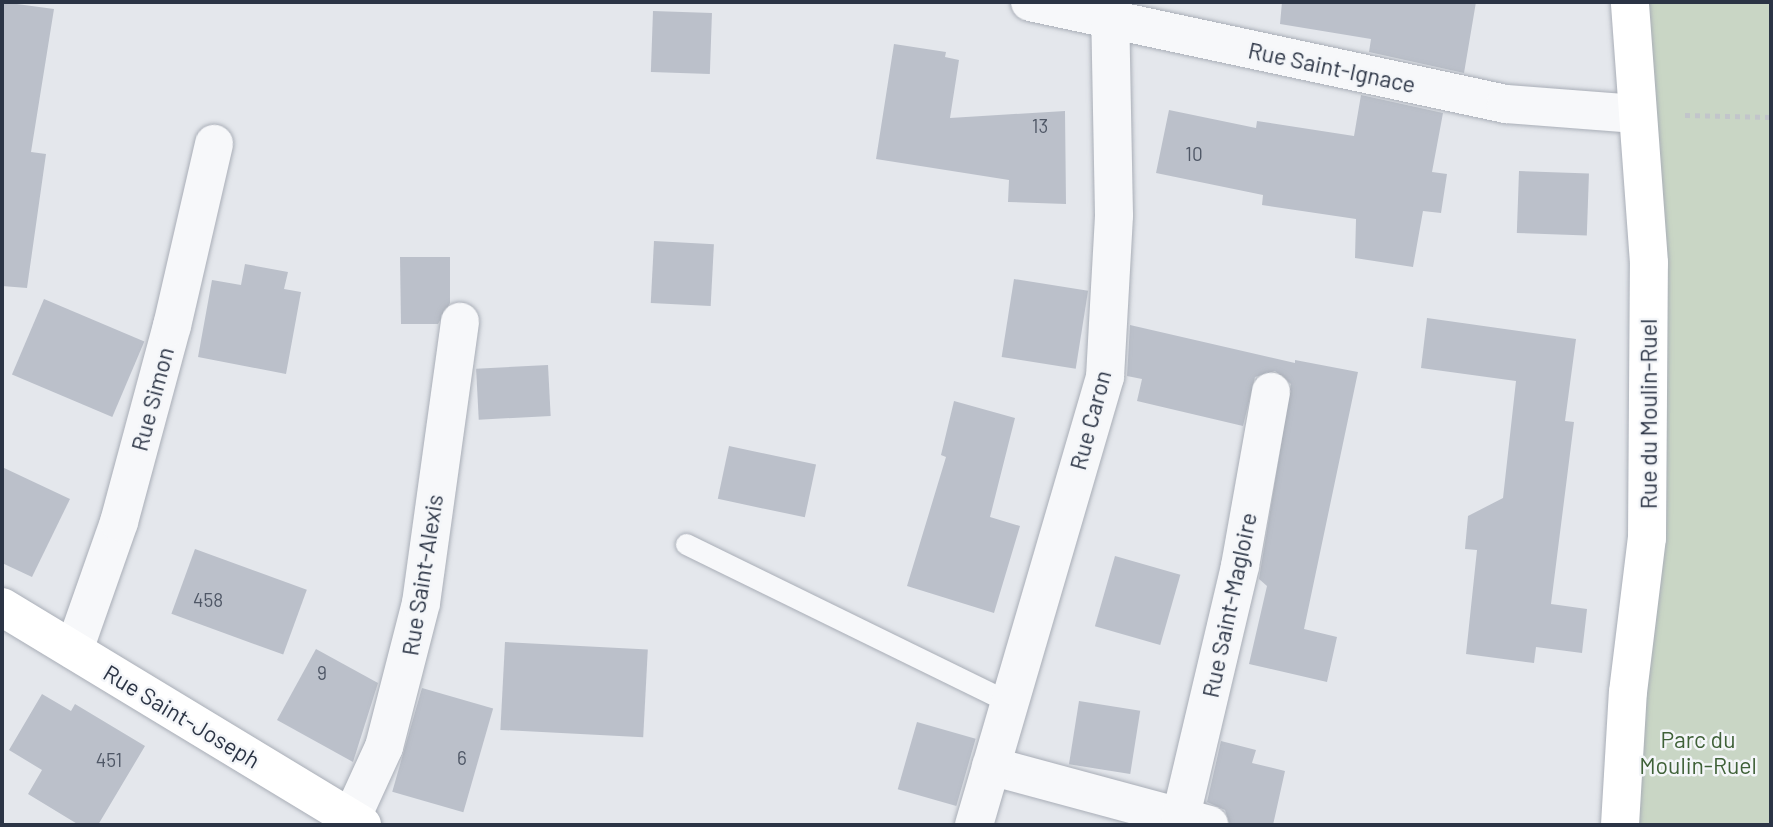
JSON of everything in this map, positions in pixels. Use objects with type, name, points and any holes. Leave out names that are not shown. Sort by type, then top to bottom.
[{"type":"street","name":"Rue Saint-Ignace","points":[[1030,2],[1110,11],[1506,104],[1637,114]]},
{"type":"street","name":"Rue du Moulin-Ruel","points":[[1619,825],[1628,692],[1647,538],[1649,263],[1630,2]]},
{"type":"street","name":"Rue Caron","points":[[974,825],[1105,377],[1114,215],[1110,11]]},
{"type":"street","name":"Rue Simon","points":[[74,650],[119,522],[172,326],[214,144]]},
{"type":"street","name":"Rue Saint-Alexis","points":[[357,822],[384,747],[418,617],[460,322]]},
{"type":"street","name":"Rue Saint-Magloire","points":[[991,766],[1195,820],[1271,392]]},
{"type":"street","name":"Rue Saint-Joseph","points":[[2,607],[357,822]]},
{"type":"lane","points":[[686,544],[1010,703]]},
{"type":"path","points":[[1637,114],[1771,117]]},
{"type":"green space","name":"Parc du Moulin-Ruel","points":[[1630,2],[1771,2],[1771,825],[1620,825],[1647,538]]},
{"type":"building","points":[[2,2],[54,9],[31,152],[46,154],[27,288],[2,286]]},
{"type":"building","points":[[1282,2],[1476,2],[1464,73],[1369,52],[1371,39],[1280,24]]},
{"type":"building","points":[[653,11],[712,13],[710,74],[651,72]]},
{"type":"building","points":[[894,44],[946,52],[945,57],[959,60],[950,118],[1065,111],[1066,204],[1008,202],[1009,180],[876,159]]},
{"type":"building","points":[[1361,95],[1443,113],[1432,172],[1447,174],[1441,213],[1423,211],[1413,267],[1355,258],[1356,219],[1262,205],[1263,195],[1156,173],[1169,110],[1256,128],[1257,121],[1354,136]]},
{"type":"building","points":[[1519,171],[1589,173],[1587,235],[1517,233]]},
{"type":"building","points":[[654,241],[714,244],[711,306],[651,303]]},
{"type":"building","points":[[400,257],[450,257],[450,303],[438,324],[401,324]]},
{"type":"building","points":[[245,264],[288,272],[284,289],[301,292],[286,374],[198,357],[212,280],[241,285]]},
{"type":"building","points":[[1014,279],[1088,291],[1076,369],[1002,357]]},
{"type":"building","points":[[44,299],[144,342],[112,417],[12,374]]},
{"type":"building","points":[[1427,318],[1576,339],[1565,421],[1574,422],[1551,604],[1587,609],[1582,653],[1536,647],[1534,663],[1466,654],[1477,550],[1465,549],[1468,516],[1503,498],[1516,381],[1421,368]]},
{"type":"building","points":[[1130,325],[1295,363],[1295,360],[1358,372],[1304,629],[1337,637],[1327,682],[1249,664],[1267,586],[1259,579],[1291,384],[1275,371],[1255,377],[1243,426],[1137,401],[1142,379],[1127,376]]},
{"type":"building","points":[[548,365],[551,416],[479,420],[476,369]]},
{"type":"building","points":[[954,401],[1015,418],[990,517],[1020,526],[994,613],[907,586],[946,457],[941,455]]},
{"type":"building","points":[[729,446],[816,465],[805,517],[718,499]]},
{"type":"building","points":[[2,467],[70,499],[32,577],[2,563]]},
{"type":"building","points":[[195,549],[307,590],[283,655],[171,614]]},
{"type":"building","points":[[1115,556],[1180,575],[1160,645],[1095,626]]},
{"type":"building","points":[[505,642],[648,649],[643,737],[500,730]]},
{"type":"building","points":[[316,649],[378,683],[353,762],[277,720]]},
{"type":"building","points":[[422,688],[493,708],[463,812],[392,792]]},
{"type":"building","points":[[42,694],[71,711],[75,704],[145,746],[98,825],[79,825],[28,794],[42,770],[9,750]]},
{"type":"building","points":[[1079,701],[1140,711],[1130,774],[1069,764]]},
{"type":"building","points":[[917,722],[976,739],[956,806],[898,789]]},
{"type":"building","points":[[1221,741],[1256,750],[1252,763],[1285,771],[1273,825],[1230,825],[1225,810],[1207,802]]}]
